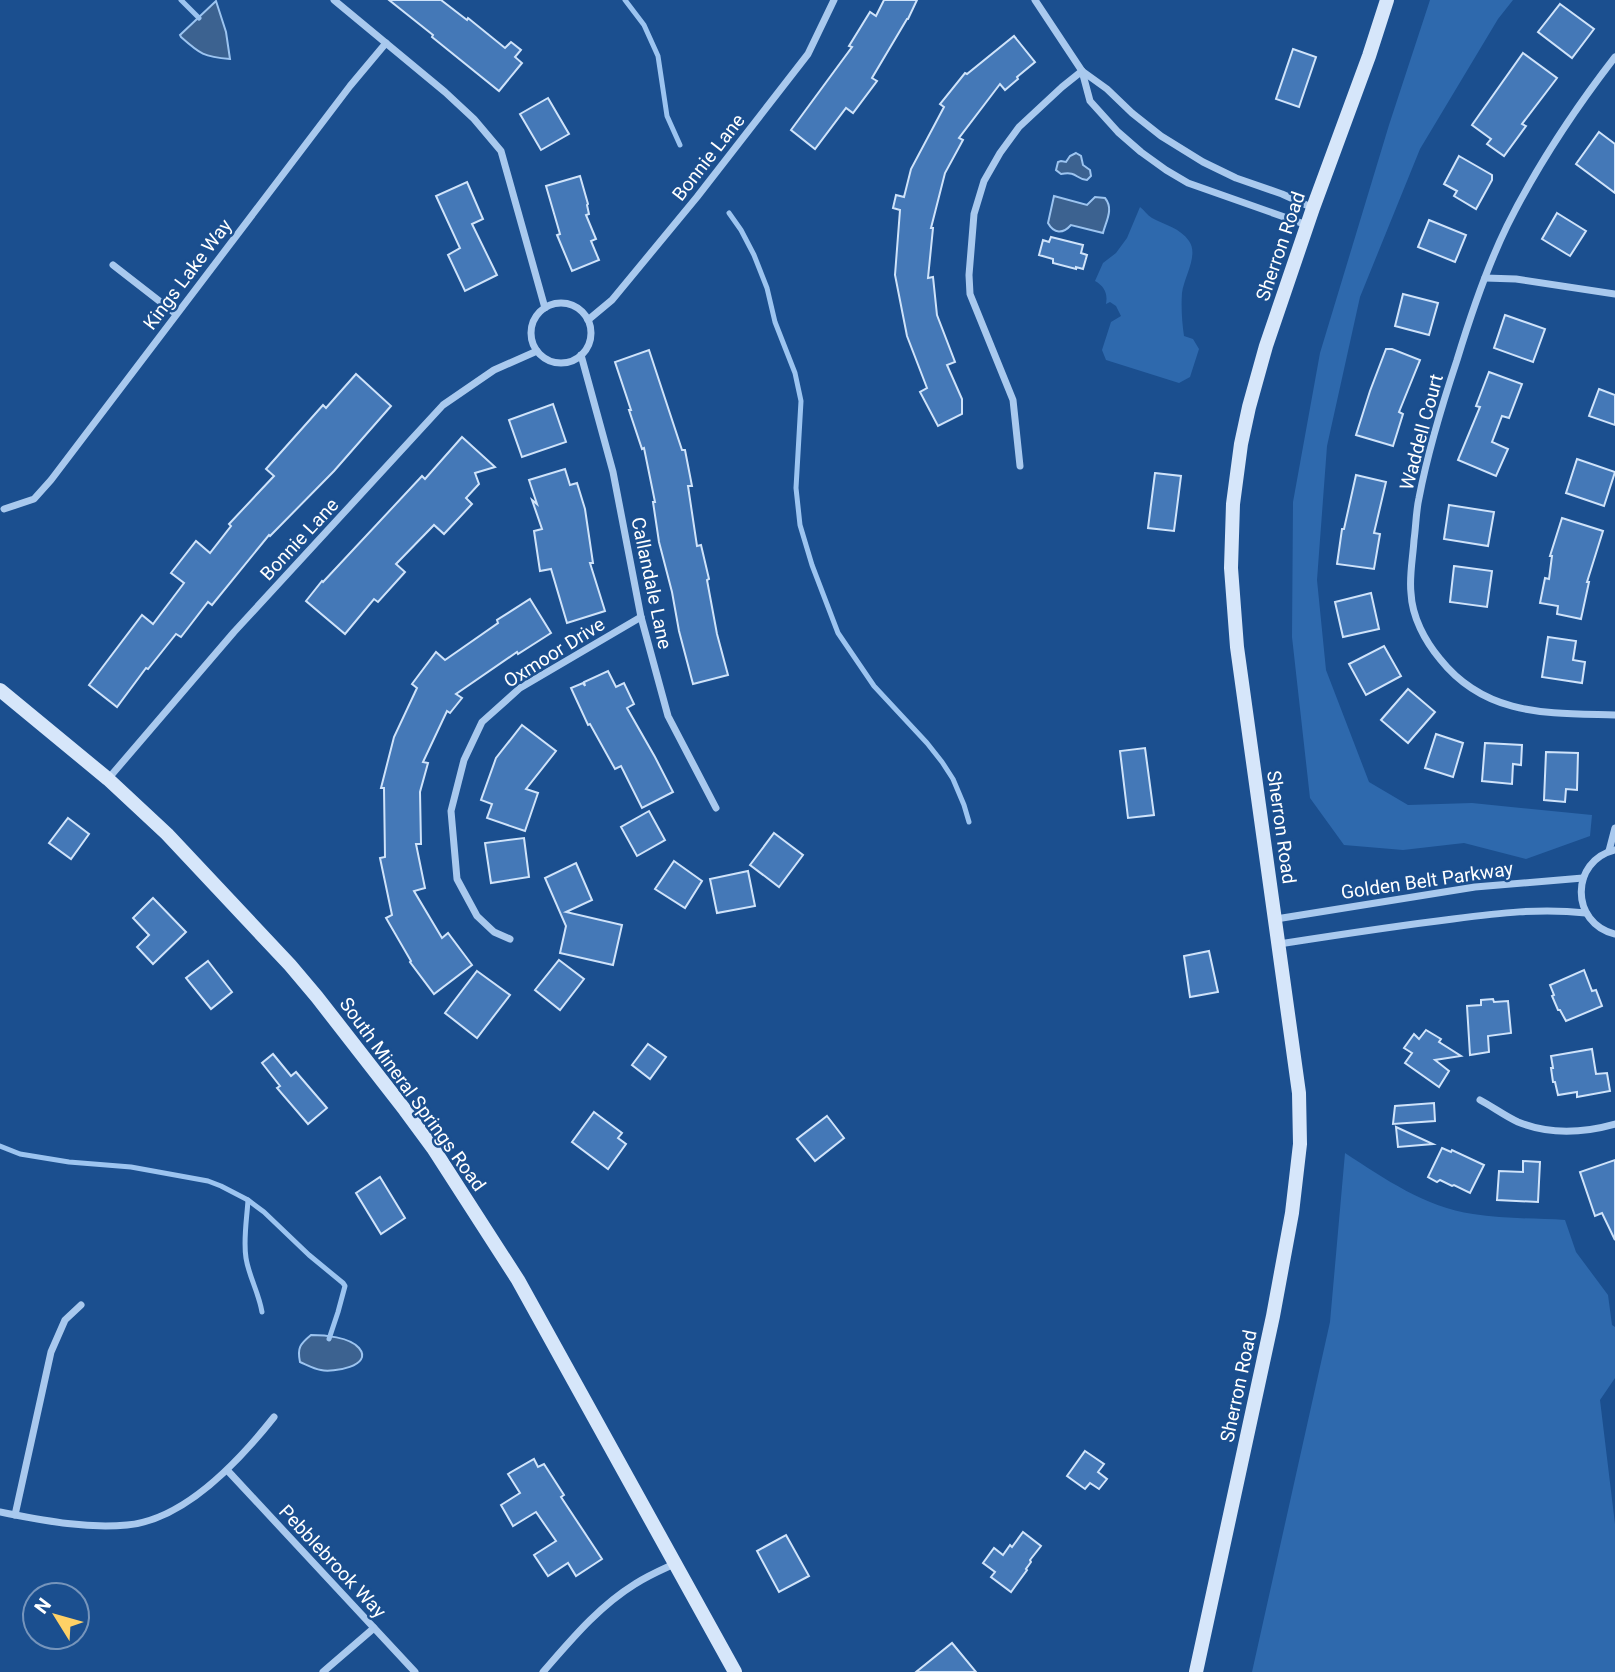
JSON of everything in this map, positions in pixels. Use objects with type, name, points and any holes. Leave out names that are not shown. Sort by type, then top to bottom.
[{"type":"main road","name":"Sherron Road","points":[[1196,1672],[1273,1317],[1292,1213],[1300,1144],[1299,1093],[1237,647],[1231,568],[1233,504],[1241,444],[1266,346],[1387,0]]},
{"type":"main road","name":"South Mineral Springs Road","points":[[0,690],[108,779],[167,834],[290,965],[433,1148],[518,1280],[735,1672]]},
{"type":"street","points":[[334,0],[445,92],[474,119],[501,151],[545,308]]},
{"type":"street","name":"Bonnie Lane","points":[[588,320],[612,300],[697,197],[808,54],[834,0]]},
{"type":"street","points":[[1035,0],[1082,71],[1090,101],[1118,132],[1166,170],[1188,183],[1307,225]]},
{"type":"street","name":"Kings Lake Way","points":[[4,509],[34,499],[51,480],[350,86],[386,43]]},
{"type":"street","name":"Waddell Court","points":[[1615,57],[1576,108],[1536,171],[1478,293],[1434,430],[1418,500],[1410,593],[1416,617],[1426,639],[1442,662],[1474,690],[1517,709],[1544,713],[1615,715]]},
{"type":"street","points":[[1082,71],[1161,136],[1203,162],[1313,208]]},
{"type":"street","points":[[1020,466],[1013,400],[971,295],[969,275],[974,214],[984,181],[1019,127],[1082,71]]},
{"type":"street","points":[[113,265],[176,314]]},
{"type":"street","points":[[1485,278],[1516,279],[1615,295]]},
{"type":"street","points":[[564,303],[574,306],[588,320],[591,329],[587,348],[572,361],[553,362],[537,351],[531,333],[538,314],[545,308],[564,303]]},
{"type":"street","name":"Bonnie Lane","points":[[108,779],[234,632],[443,405],[494,370],[537,351]]},
{"type":"street","name":"Callandale Lane","points":[[581,355],[613,472],[641,617],[668,716],[716,808]]},
{"type":"street","name":"Oxmoor Drive","points":[[510,939],[494,932],[477,916],[457,879],[451,811],[464,760],[482,722],[520,688],[641,617]]},
{"type":"street","points":[[1614,936],[1601,929],[1586,913],[1581,890],[1589,867],[1598,858],[1612,851],[1615,828]]},
{"type":"street","name":"Golden Belt Parkway","points":[[1276,919],[1475,887],[1583,878]]},
{"type":"street","points":[[1279,944],[1422,922],[1517,911],[1558,910],[1586,913]]},
{"type":"street","points":[[1480,1100],[1517,1121],[1538,1129],[1561,1132],[1597,1129],[1615,1124]]},
{"type":"street","points":[[15,1515],[51,1352],[65,1320],[81,1305]]},
{"type":"street","points":[[0,1512],[87,1527],[130,1525],[160,1517],[190,1500],[228,1471],[274,1417]]},
{"type":"street","name":"Pebblebrook Way","points":[[228,1471],[415,1672]]},
{"type":"street","points":[[543,1672],[611,1601],[636,1583],[674,1564]]},
{"type":"street","points":[[323,1672],[374,1628]]},
{"type":"shaded area","points":[[1430,0],[1513,0],[1498,19],[1420,149],[1360,297],[1327,446],[1317,580],[1326,670],[1369,782],[1408,805],[1472,803],[1592,815],[1590,836],[1526,859],[1464,843],[1403,850],[1344,845],[1310,798],[1292,637],[1293,502],[1320,353]]},
{"type":"shaded area","points":[[216,1],[226,32],[230,59],[203,54],[180,35]]},
{"type":"shaded area","points":[[1076,153],[1081,156],[1083,165],[1090,170],[1091,176],[1087,180],[1074,174],[1061,174],[1056,170],[1058,162],[1066,162]]},
{"type":"shaded area","points":[[1054,196],[1087,205],[1095,197],[1105,198],[1109,211],[1103,233],[1071,225],[1062,231],[1053,229],[1048,223]]},
{"type":"shaded area","points":[[1140,207],[1152,218],[1181,233],[1192,247],[1192,259],[1182,293],[1182,320],[1184,336],[1193,339],[1199,349],[1190,377],[1179,383],[1106,360],[1102,350],[1111,322],[1121,316],[1116,306],[1110,302],[1106,304],[1105,290],[1095,281],[1103,263],[1116,253],[1127,238]]},
{"type":"shaded area","points":[[1345,1153],[1406,1191],[1438,1205],[1496,1217],[1565,1220],[1576,1252],[1608,1295],[1612,1325],[1615,1327],[1615,1378],[1600,1400],[1615,1524],[1615,1672],[1252,1672],[1330,1322]]},
{"type":"shaded area","points":[[311,1335],[350,1341],[359,1348],[361,1359],[350,1367],[326,1371],[300,1362],[300,1347]]},
{"type":"building","points":[[389,0],[441,0],[505,48],[511,42],[521,50],[515,57],[522,63],[499,91]]},
{"type":"building","points":[[884,0],[917,0],[872,78],[877,81],[853,113],[846,108],[815,149],[791,130],[852,47],[849,46],[870,12],[876,16]]},
{"type":"building","points":[[1560,4],[1594,29],[1572,58],[1538,32]]},
{"type":"building","points":[[1014,36],[1035,62],[1005,90],[1000,84],[959,138],[963,140],[945,173],[931,228],[928,278],[933,277],[937,315],[955,362],[947,365],[962,399],[962,414],[938,426],[920,392],[927,388],[907,336],[895,275],[900,210],[893,208],[896,195],[904,197],[911,169],[944,107],[940,104],[965,73]]},
{"type":"building","points":[[1293,49],[1316,57],[1299,107],[1276,99]]},
{"type":"building","points":[[1523,53],[1557,78],[1522,124],[1526,126],[1504,156],[1487,144],[1491,139],[1472,125]]},
{"type":"building","points":[[548,98],[569,134],[541,150],[520,114]]},
{"type":"building","points":[[1599,132],[1615,144],[1615,193],[1576,164]]},
{"type":"building","points":[[1459,156],[1492,175],[1492,180],[1476,209],[1454,196],[1457,191],[1444,184]]},
{"type":"building","points":[[580,176],[588,204],[589,214],[586,215],[596,239],[591,241],[599,260],[572,271],[557,235],[560,234],[546,186]]},
{"type":"building","points":[[467,182],[483,219],[472,224],[497,275],[465,291],[448,255],[460,248],[436,196]]},
{"type":"building","points":[[1557,213],[1586,231],[1570,256],[1542,239]]},
{"type":"building","points":[[1429,220],[1466,235],[1455,262],[1418,247]]},
{"type":"building","points":[[1051,237],[1083,245],[1081,253],[1087,255],[1083,269],[1053,263],[1053,259],[1039,255],[1043,240],[1049,242]]},
{"type":"building","points":[[1403,294],[1438,303],[1429,335],[1395,326]]},
{"type":"building","points":[[1505,315],[1545,329],[1533,362],[1494,348]]},
{"type":"building","points":[[1386,349],[1420,360],[1399,412],[1403,414],[1393,446],[1356,435]]},
{"type":"building","points":[[649,350],[682,450],[685,450],[692,486],[688,486],[697,546],[701,545],[717,634],[728,675],[693,684],[659,542],[655,502],[644,448],[642,449],[615,362]]},
{"type":"building","points":[[1489,372],[1522,384],[1509,418],[1502,416],[1492,442],[1508,449],[1496,476],[1458,460],[1480,407],[1476,406]]},
{"type":"building","points":[[356,374],[391,406],[334,471],[269,535],[212,605],[208,602],[181,637],[176,634],[117,707],[89,685],[142,615],[153,624],[184,583],[171,573],[196,541],[210,553],[231,526],[229,524],[274,476],[266,469],[323,405],[326,408]]},
{"type":"building","points":[[1599,389],[1615,395],[1615,425],[1589,416]]},
{"type":"building","points":[[553,404],[566,442],[522,457],[509,420]]},
{"type":"building","points":[[462,437],[495,467],[475,473],[479,484],[466,498],[472,504],[444,534],[434,525],[396,564],[405,572],[378,602],[374,599],[345,634],[306,601],[322,581],[422,476],[425,479]]},
{"type":"building","points":[[1577,459],[1615,472],[1604,506],[1566,493]]},
{"type":"building","points":[[565,469],[570,485],[577,483],[585,509],[593,563],[590,563],[605,611],[567,623],[551,569],[540,571],[534,531],[542,529],[532,500],[537,504],[529,480]]},
{"type":"building","points":[[1155,473],[1181,476],[1174,531],[1148,528]]},
{"type":"building","points":[[1356,475],[1386,482],[1374,533],[1380,534],[1374,569],[1337,564],[1342,529]]},
{"type":"building","points":[[1449,505],[1494,512],[1488,546],[1444,539]]},
{"type":"building","points":[[1562,518],[1603,531],[1587,582],[1581,619],[1557,614],[1558,606],[1540,603],[1545,578],[1549,579],[1550,556]]},
{"type":"building","points":[[1454,566],[1492,571],[1487,607],[1450,602]]},
{"type":"building","points":[[1371,593],[1379,629],[1343,637],[1335,602]]},
{"type":"building","points":[[530,599],[551,633],[518,654],[517,652],[456,694],[462,698],[450,713],[447,711],[423,762],[428,763],[420,792],[421,844],[416,844],[425,888],[414,891],[442,938],[448,933],[472,965],[434,994],[410,962],[386,918],[392,915],[380,858],[385,857],[384,788],[381,788],[394,737],[417,688],[412,684],[436,652],[445,660],[498,623],[497,620]]},
{"type":"building","points":[[1548,637],[1576,641],[1573,660],[1585,662],[1582,683],[1542,677]]},
{"type":"building","points":[[1384,646],[1401,676],[1366,695],[1349,664]]},
{"type":"building","points":[[608,671],[616,687],[624,683],[634,704],[627,708],[673,792],[642,808],[621,766],[615,769],[590,724],[588,725],[571,688],[583,683],[585,686],[584,682]]},
{"type":"building","points":[[1408,689],[1435,712],[1408,743],[1381,720]]},
{"type":"building","points":[[522,725],[556,751],[526,789],[538,793],[525,831],[487,818],[492,804],[481,800],[496,758]]},
{"type":"building","points":[[1436,734],[1463,743],[1453,777],[1425,768]]},
{"type":"building","points":[[1485,743],[1522,745],[1521,765],[1513,764],[1512,784],[1482,781]]},
{"type":"building","points":[[1145,748],[1154,815],[1128,818],[1120,751]]},
{"type":"building","points":[[1546,752],[1578,753],[1577,790],[1566,789],[1565,802],[1544,800]]},
{"type":"building","points":[[649,811],[665,840],[637,856],[621,827]]},
{"type":"building","points":[[68,818],[89,834],[71,859],[49,843]]},
{"type":"building","points":[[774,833],[803,855],[779,887],[750,865]]},
{"type":"building","points":[[524,838],[529,877],[491,883],[485,843]]},
{"type":"building","points":[[674,861],[702,881],[685,908],[655,889]]},
{"type":"building","points":[[576,863],[592,900],[566,912],[622,925],[613,965],[560,953],[566,926],[545,878]]},
{"type":"building","points":[[748,871],[755,906],[717,913],[710,879]]},
{"type":"building","points":[[153,898],[186,932],[153,964],[137,947],[149,935],[133,918]]},
{"type":"building","points":[[1209,951],[1218,992],[1190,997],[1184,956]]},
{"type":"building","points":[[559,960],[584,979],[560,1010],[535,990]]},
{"type":"building","points":[[208,961],[232,992],[211,1009],[186,978]]},
{"type":"building","points":[[1584,970],[1592,991],[1596,990],[1602,1006],[1566,1021],[1558,1010],[1550,985]]},
{"type":"building","points":[[477,971],[510,995],[477,1038],[445,1013]]},
{"type":"building","points":[[1493,999],[1494,1002],[1508,1001],[1511,1033],[1488,1036],[1489,1052],[1470,1055],[1467,1006],[1481,1005],[1481,1000]]},
{"type":"building","points":[[1426,1030],[1461,1056],[1435,1060],[1449,1071],[1439,1087],[1405,1063],[1412,1053],[1404,1048],[1414,1034],[1419,1039]]},
{"type":"building","points":[[648,1044],[666,1057],[650,1079],[632,1065]]},
{"type":"building","points":[[1592,1049],[1596,1074],[1607,1073],[1610,1091],[1577,1097],[1577,1092],[1558,1095],[1553,1082],[1551,1056]]},
{"type":"building","points":[[273,1054],[291,1076],[296,1072],[327,1108],[308,1124],[277,1088],[280,1086],[262,1063]]},
{"type":"building","points":[[1434,1103],[1435,1121],[1393,1124],[1395,1106]]},
{"type":"building","points":[[594,1112],[622,1133],[618,1138],[626,1144],[608,1169],[572,1142]]},
{"type":"building","points":[[827,1116],[844,1138],[815,1161],[797,1139]]},
{"type":"building","points":[[1396,1127],[1433,1144],[1398,1147]]},
{"type":"building","points":[[1442,1148],[1484,1165],[1470,1193],[1428,1177]]},
{"type":"building","points":[[1615,1160],[1615,1240],[1602,1213],[1595,1216],[1580,1172]]},
{"type":"building","points":[[1523,1161],[1540,1162],[1538,1202],[1497,1200],[1499,1171],[1523,1172]]},
{"type":"building","points":[[380,1177],[405,1218],[381,1234],[356,1193]]},
{"type":"building","points":[[1085,1451],[1104,1464],[1098,1472],[1107,1479],[1099,1489],[1090,1483],[1085,1489],[1067,1476]]},
{"type":"building","points":[[534,1459],[538,1467],[544,1464],[564,1495],[561,1497],[602,1559],[576,1576],[568,1563],[548,1576],[534,1555],[556,1541],[536,1512],[513,1526],[501,1505],[520,1493],[508,1474]]},
{"type":"building","points":[[1023,1532],[1041,1546],[1011,1592],[991,1577],[995,1572],[983,1563],[994,1548],[1003,1555]]},
{"type":"building","points":[[786,1535],[809,1576],[779,1592],[757,1551]]},
{"type":"building","points":[[952,1643],[976,1672],[916,1672]]},
{"type":"waterway","points":[[181,0],[199,18]]},
{"type":"waterway","points":[[625,0],[644,25],[658,56],[667,116],[680,145]]},
{"type":"waterway","points":[[729,213],[754,255],[767,288],[775,322],[795,373],[801,401],[796,488],[800,525],[838,633],[874,686],[942,762],[953,779],[969,822]]},
{"type":"waterway","points":[[0,1146],[20,1154],[69,1162],[131,1167],[208,1181],[248,1200],[345,1286],[329,1339]]},
{"type":"waterway","points":[[248,1200],[246,1258],[262,1312]]}]
